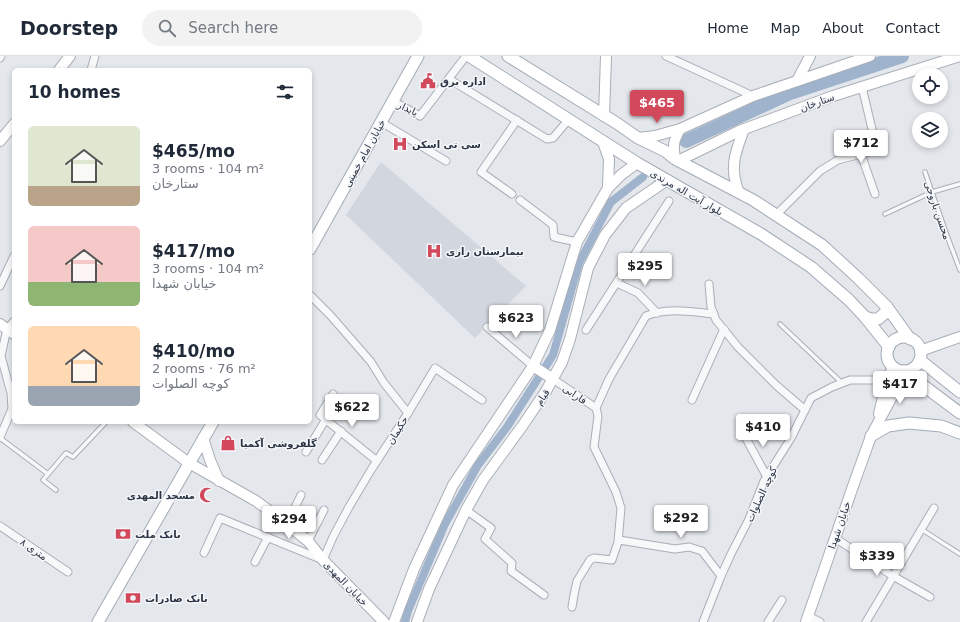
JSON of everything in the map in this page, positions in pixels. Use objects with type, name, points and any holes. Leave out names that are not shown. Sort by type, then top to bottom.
[{"type":"main road","name":"خیابان امام خمینی","points":[[312,245],[418,56]]},
{"type":"main road","name":"بلوار آیت اله مرندی","points":[[467,56],[482,61],[603,142],[761,234],[811,267],[849,300],[889,347]]},
{"type":"main road","points":[[508,56],[638,138],[665,151],[677,160],[753,200],[822,246],[858,278],[887,307],[910,339],[918,345],[920,349],[918,365],[910,370],[899,370]]},
{"type":"main road","points":[[865,318],[878,319],[885,313],[887,307]]},
{"type":"main road","points":[[910,339],[900,338],[889,347],[887,352],[889,363],[960,413]]},
{"type":"main road","points":[[920,356],[942,378],[960,392]]},
{"type":"main road","points":[[930,391],[928,386],[930,381],[937,377],[942,378]]},
{"type":"main road","points":[[873,433],[888,426],[909,423],[940,426],[960,433]]},
{"type":"main road","points":[[98,622],[212,424]]},
{"type":"street","points":[[61,68],[70,56]]},
{"type":"street","points":[[92,68],[95,56]]},
{"type":"street","name":"پایدار","points":[[393,101],[420,116],[467,56]]},
{"type":"street","points":[[604,116],[606,56]]},
{"type":"street","points":[[797,81],[810,56]]},
{"type":"street","points":[[638,138],[655,136],[680,129],[753,96],[870,56]]},
{"type":"street","name":"ستارخان","points":[[677,160],[744,129],[833,96],[960,56]]},
{"type":"street","points":[[669,57],[753,96]]},
{"type":"street","points":[[449,79],[547,139],[553,138],[568,119]]},
{"type":"street","points":[[776,215],[820,171],[838,160],[877,150],[862,87]]},
{"type":"street","points":[[512,194],[481,172],[517,120]]},
{"type":"street","points":[[381,122],[446,161]]},
{"type":"street","points":[[0,141],[12,126]]},
{"type":"street","points":[[677,160],[673,148],[680,129]]},
{"type":"street","points":[[739,193],[733,174],[736,150],[744,129]]},
{"type":"street","points":[[603,142],[609,159],[608,188]]},
{"type":"street","points":[[861,154],[875,194]]},
{"type":"street","points":[[394,622],[414,569],[453,485],[533,366],[550,330],[577,242],[608,188],[621,175],[637,163]]},
{"type":"street","name":"قیام","points":[[417,622],[429,589],[466,510],[483,480],[523,425],[553,379],[562,362],[570,339],[588,268],[605,235],[626,208],[667,180]]},
{"type":"street","points":[[520,200],[552,225],[554,237],[577,242]]},
{"type":"street","points":[[586,330],[669,201]]},
{"type":"street","points":[[0,286],[12,260]]},
{"type":"street","points":[[617,283],[638,293],[658,313]]},
{"type":"street","points":[[709,284],[711,307],[716,320],[738,347],[805,410]]},
{"type":"street","name":"حکیمان","points":[[312,297],[331,316],[370,362],[384,383],[408,413],[349,507],[323,560]]},
{"type":"street","points":[[572,607],[577,581],[590,560],[594,558],[612,560],[618,540],[621,508],[616,492],[594,447],[598,416],[596,408],[609,380],[646,316],[676,310],[714,314]]},
{"type":"street","points":[[487,326],[533,366],[553,379]]},
{"type":"street","points":[[0,437],[12,410],[10,393],[2,366],[1,356],[9,327]]},
{"type":"street","points":[[692,400],[724,329]]},
{"type":"street","points":[[920,356],[960,337]]},
{"type":"street","points":[[408,413],[435,368],[482,400]]},
{"type":"street","name":"خیابان شهدا","points":[[807,619],[873,433],[887,380],[899,370]]},
{"type":"street","name":"خیابان شهدا","points":[[873,433],[894,393],[899,370]]},
{"type":"street","name":"فارابی","points":[[553,379],[596,408]]},
{"type":"street","name":"کوچه الصلوات","points":[[703,622],[721,576],[749,519],[767,477],[791,438],[811,398],[850,380],[887,380]]},
{"type":"street","points":[[333,394],[320,415],[377,461]]},
{"type":"street","points":[[306,452],[326,419]]},
{"type":"street","name":"خیابان المهدی","points":[[136,424],[188,463],[256,501],[287,524],[308,541],[323,560],[384,622]]},
{"type":"street","points":[[741,428],[767,477]]},
{"type":"street","points":[[322,460],[341,431]]},
{"type":"street","points":[[203,438],[219,481]]},
{"type":"street","points":[[287,524],[301,494]]},
{"type":"street","points":[[866,622],[934,508]]},
{"type":"street","points":[[308,541],[324,510]]},
{"type":"street","points":[[466,510],[491,528],[486,539],[512,563],[511,571],[544,594]]},
{"type":"street","points":[[204,553],[220,518],[323,560]]},
{"type":"street","name":"۸ متری","points":[[0,526],[68,572]]},
{"type":"street","points":[[255,562],[268,537]]},
{"type":"street","points":[[835,538],[893,576],[930,597]]},
{"type":"street","points":[[618,540],[675,549],[689,547],[702,551],[721,576]]},
{"type":"street","points":[[768,622],[782,600]]},
{"type":"street","points":[[807,619],[820,622]]},
{"type":"lane","name":"محسن باروجی","points":[[925,172],[960,270]]},
{"type":"lane","points":[[885,214],[932,192],[960,184]]},
{"type":"lane","points":[[780,324],[842,383]]},
{"type":"lane","points":[[56,490],[43,480],[66,453],[73,457],[104,424]]},
{"type":"lane","points":[[0,437],[48,474]]},
{"type":"lane","points":[[921,529],[960,554]]},
{"type":"shaded area","name":"بیمارستان رازی","points":[[381,162],[526,286],[475,338],[346,215]]},
{"type":"waterway","points":[[686,141],[790,93],[902,56]]},
{"type":"waterway","points":[[405,622],[408,611],[445,524],[478,465],[507,427],[553,355],[579,263],[611,202],[643,177]]},
{"type":"place","name":"اداره برق","points":[[428,81]]},
{"type":"place","name":"سی تی اسکن","points":[[400,144]]},
{"type":"place","name":"بیمارستان رازی","points":[[434,251]]},
{"type":"place","name":"گلفروشی آکمیا","points":[[228,443]]},
{"type":"place","name":"مسجد المهدی","points":[[207,495]]},
{"type":"place","name":"بانک ملت","points":[[123,534]]},
{"type":"place","name":"بانک صادرات","points":[[133,598]]}]
